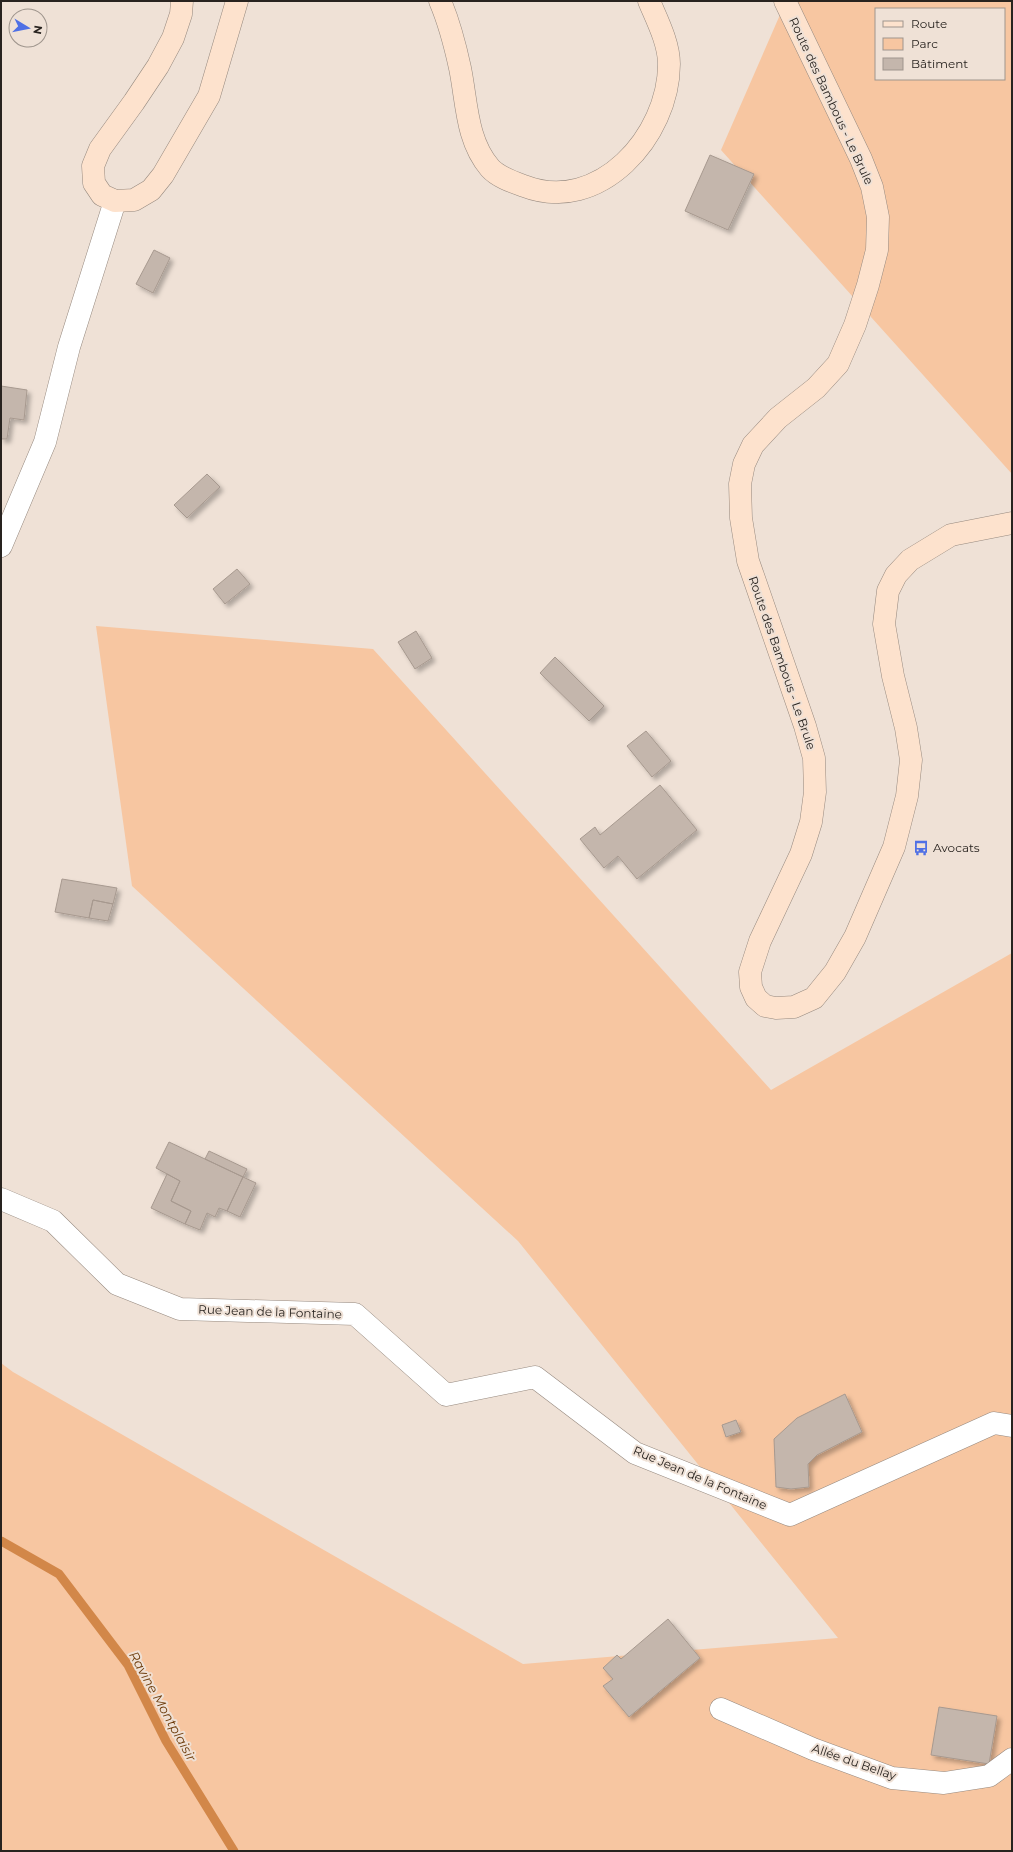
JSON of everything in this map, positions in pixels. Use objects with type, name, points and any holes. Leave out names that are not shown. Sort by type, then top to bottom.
[{"type":"main road","points":[[182,1],[181,14],[174,38],[138,96],[100,149],[93,166],[94,183],[102,195],[115,201],[134,200],[151,190],[163,175],[209,96],[237,1]]},
{"type":"main road","points":[[440,1],[447,17],[460,67],[468,119],[476,147],[491,169],[510,181],[537,191],[569,192],[608,177],[635,153],[655,124],[665,95],[669,63],[664,37],[649,1]]},
{"type":"main road","name":"Route des Bambous - Le Brule","points":[[785,1],[861,159],[872,186],[878,217],[877,250],[868,285],[856,325],[838,364],[816,388],[778,418],[754,445],[744,464],[740,484],[741,518],[748,562],[805,726],[814,758],[815,792],[811,822],[801,854],[760,941],[750,972],[751,987],[756,998],[765,1006],[776,1008],[794,1007],[814,998],[834,972],[855,937],[894,847],[908,796],[911,760],[906,728],[884,624],[888,591],[896,575],[910,560],[952,535],[1012,523]]},
{"type":"street","points":[[1,546],[45,442],[68,347],[115,201]]},
{"type":"street","name":"Rue Jean de la Fontaine","points":[[1,1199],[53,1221],[117,1284],[180,1309],[355,1314],[446,1395],[535,1377],[635,1453],[790,1516],[994,1423],[1012,1426]]},
{"type":"street","name":"Allée du Bellay","points":[[721,1709],[812,1748],[892,1778],[944,1783],[989,1776],[1012,1759]]},
{"type":"green space","points":[[786,1],[1012,1],[1012,474],[721,150]]},
{"type":"green space","points":[[96,626],[373,649],[771,1090],[1012,953],[1012,1851],[1,1851],[1,1363],[13,1372],[523,1664],[838,1638],[518,1241],[132,886]]},
{"type":"building","points":[[710,155],[754,174],[728,230],[685,211]]},
{"type":"building","points":[[154,250],[170,258],[153,293],[136,284]]},
{"type":"building","points":[[1,386],[27,390],[24,420],[10,418],[7,439],[1,439]]},
{"type":"building","points":[[207,474],[220,487],[187,518],[174,505]]},
{"type":"building","points":[[237,569],[250,584],[225,604],[213,589]]},
{"type":"building","points":[[416,631],[432,658],[415,669],[398,642]]},
{"type":"building","points":[[555,657],[604,706],[589,721],[540,673]]},
{"type":"building","points":[[646,731],[671,761],[652,777],[627,746]]},
{"type":"building","points":[[660,785],[697,830],[637,879],[618,856],[604,868],[580,839],[595,827],[600,835]]},
{"type":"building","points":[[62,879],[117,888],[113,904],[93,900],[89,918],[55,912]]},
{"type":"building","points":[[93,900],[113,904],[108,921],[89,918]]},
{"type":"building","points":[[169,1142],[243,1177],[227,1211],[219,1208],[215,1217],[207,1213],[200,1230],[185,1224],[191,1211],[171,1201],[180,1181],[156,1168]]},
{"type":"building","points":[[209,1151],[247,1169],[243,1177],[205,1159]]},
{"type":"building","points":[[167,1174],[180,1181],[171,1201],[191,1211],[185,1224],[151,1208]]},
{"type":"building","points":[[243,1177],[256,1183],[240,1217],[227,1211]]},
{"type":"building","points":[[845,1394],[862,1432],[817,1455],[808,1464],[809,1487],[791,1489],[776,1487],[774,1439],[797,1418]]},
{"type":"building","points":[[736,1420],[741,1432],[726,1437],[722,1425]]},
{"type":"building","points":[[668,1619],[700,1658],[629,1717],[603,1686],[613,1679],[603,1668],[617,1655],[621,1659]]},
{"type":"building","points":[[939,1707],[997,1716],[989,1764],[931,1755]]},
{"type":"waterway","name":"Ravine Montplaisir","points":[[1,1541],[59,1574],[128,1665],[166,1741],[234,1851]]},
{"type":"place","name":"Avocats","points":[[921,848]]}]
